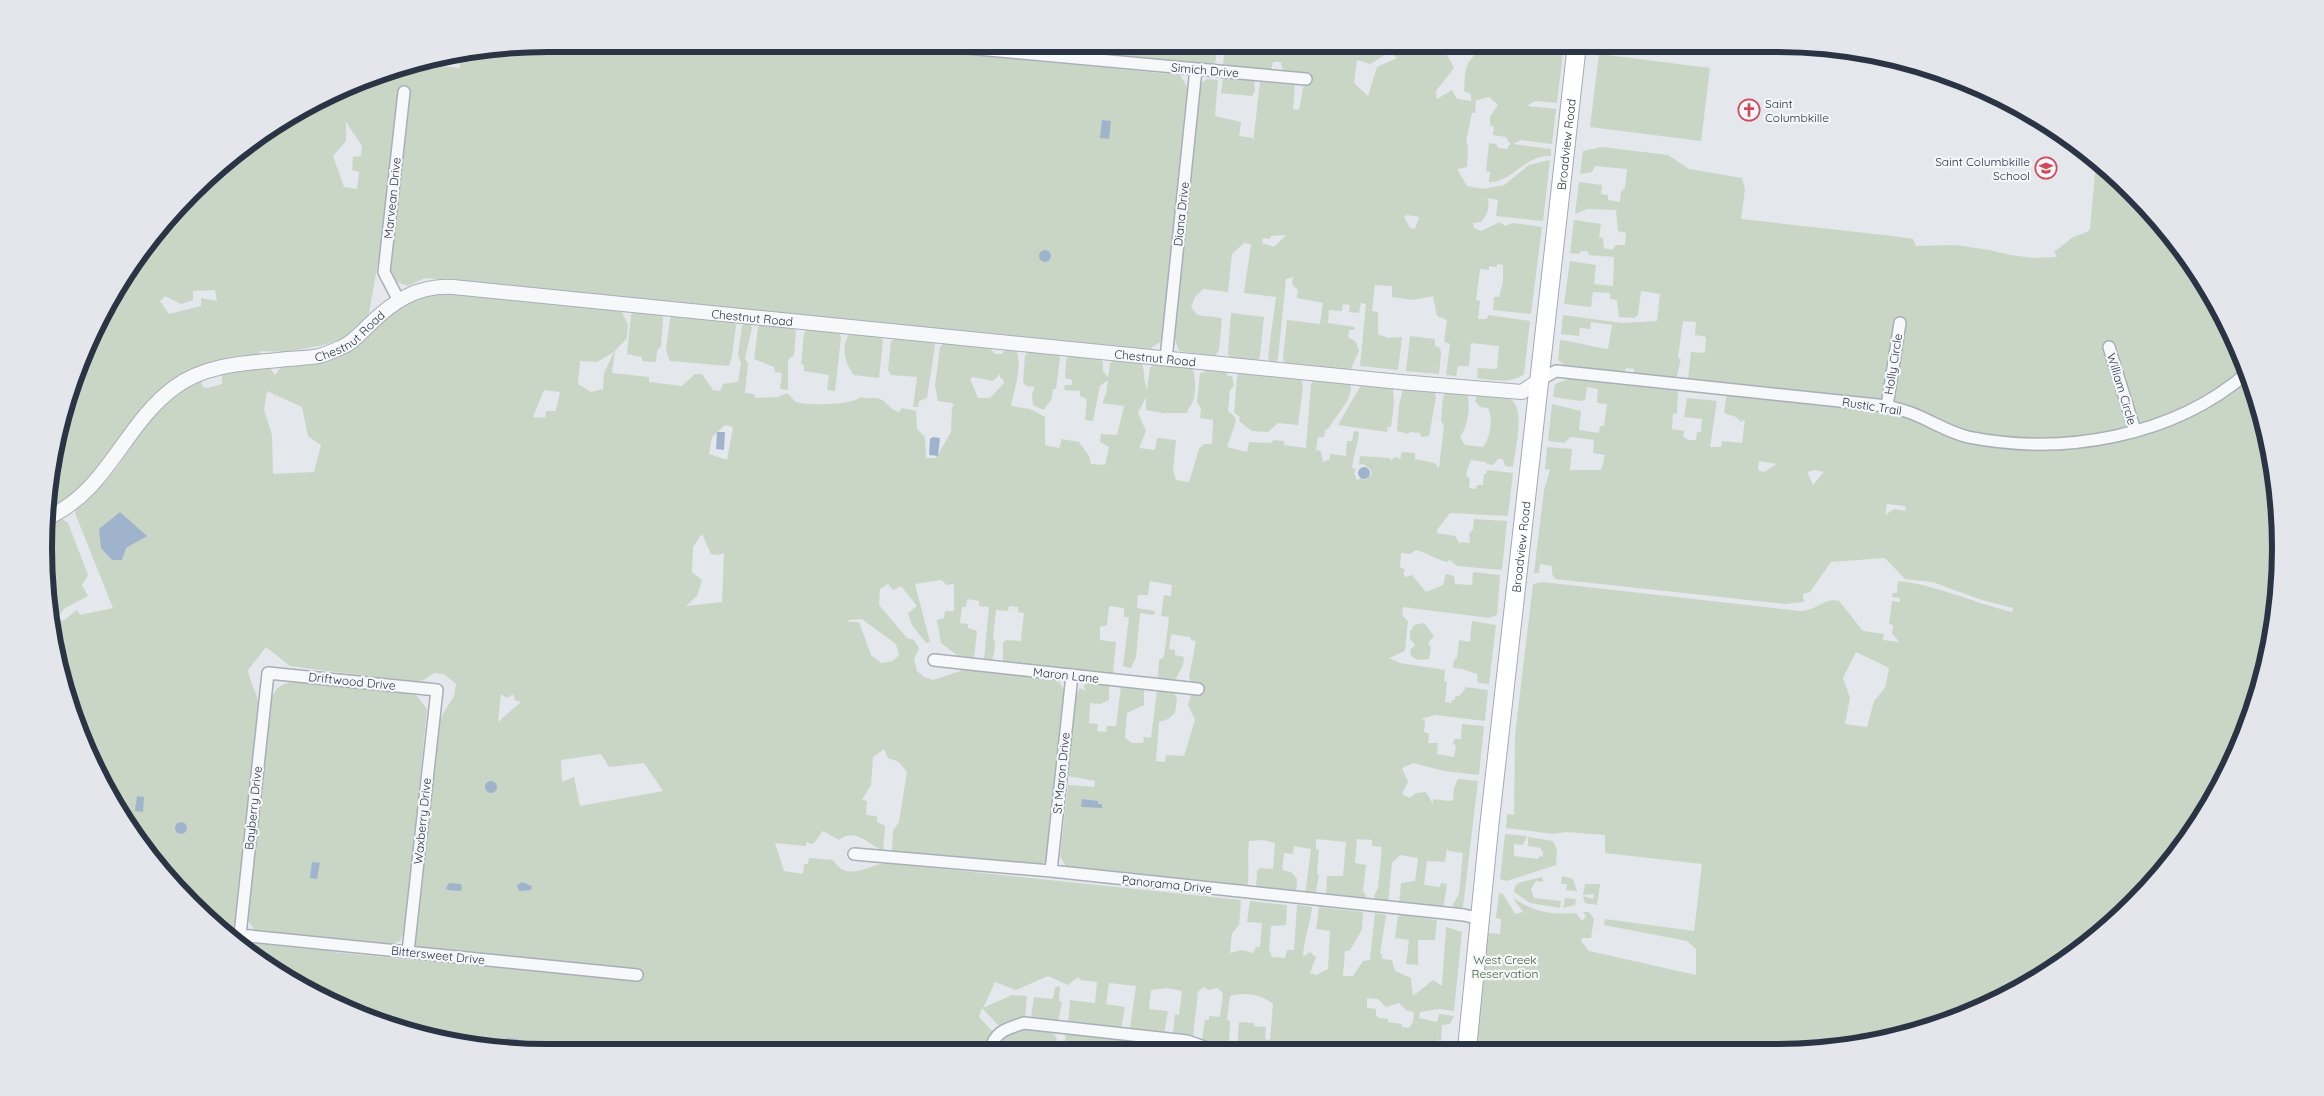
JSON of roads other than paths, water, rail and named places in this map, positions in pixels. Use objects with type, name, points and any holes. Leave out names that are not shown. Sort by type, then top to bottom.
[{"type":"main road","name":"Broadview Road","points":[[1468,1044],[1538,382],[1577,52]]},
{"type":"street","name":"Simich Drive","points":[[1011,52],[1306,79]]},
{"type":"street","name":"Diana Drive","points":[[1166,359],[1196,69]]},
{"type":"street","name":"Marvean Drive","points":[[398,299],[384,272],[404,92]]},
{"type":"street","name":"Chestnut Road","points":[[54,514],[69,506],[93,486],[141,420],[176,386],[201,372],[238,364],[317,356],[343,347],[398,299],[425,288],[453,287],[1400,382],[1522,392],[1538,382]]},
{"type":"street","name":"Holly Circle","points":[[1887,406],[1900,323]]},
{"type":"street","name":"William Circle","points":[[2109,347],[2135,431]]},
{"type":"street","name":"Rustic Trail","points":[[1538,382],[1556,371],[1887,406],[1914,414],[1967,437],[2040,444],[2087,442],[2158,424],[2188,411],[2241,377]]},
{"type":"street","name":"Maron Lane","points":[[934,660],[1198,689]]},
{"type":"street","name":"Driftwood Drive","points":[[268,673],[437,690]]},
{"type":"street","name":"Bayberry Drive","points":[[239,936],[268,673]]},
{"type":"street","name":"St Maron Drive","points":[[1051,871],[1072,676]]},
{"type":"street","name":"Waxberry Drive","points":[[408,952],[437,690]]},
{"type":"street","name":"Panorama Drive","points":[[854,854],[1051,871],[1464,915],[1480,919]]},
{"type":"street","name":"Bittersweet Drive","points":[[244,939],[408,952],[637,975]]},
{"type":"street","points":[[993,1044],[1001,1030],[1024,1023],[1187,1041],[1195,1044]]},
{"type":"water","points":[[1102,120],[1111,121],[1109,139],[1100,138]]},
{"type":"water","points":[[1045,250],[1051,256],[1045,262],[1039,256]]},
{"type":"water","points":[[717,432],[725,432],[724,450],[716,449]]},
{"type":"water","points":[[933,437],[940,438],[938,456],[929,455],[930,439]]},
{"type":"water","points":[[1362,467],[1366,467],[1370,473],[1366,479],[1362,479],[1358,475],[1358,471]]},
{"type":"water","points":[[120,512],[147,536],[126,548],[122,560],[112,560],[101,548],[99,529]]},
{"type":"water","points":[[489,781],[493,781],[497,787],[493,793],[489,793],[485,789],[485,785]]},
{"type":"water","points":[[137,796],[144,797],[143,812],[135,811]]},
{"type":"water","points":[[1082,799],[1098,801],[1098,804],[1102,804],[1102,808],[1081,807]]},
{"type":"water","points":[[179,822],[183,822],[187,828],[183,834],[179,834],[175,830],[175,826]]},
{"type":"water","points":[[312,862],[320,863],[317,879],[310,878]]},
{"type":"water","points":[[522,882],[532,886],[531,890],[519,891],[517,885]]},
{"type":"water","points":[[449,883],[461,884],[462,889],[460,891],[448,890],[446,888]]},
{"type":"water","points":[[508,1038],[518,1039],[518,1042],[504,1041]]},
{"type":"water","points":[[534,1041],[546,1044],[533,1043]]},
{"type":"place","name":"Saint Columbkille","points":[[1749,110]]},
{"type":"place","name":"Saint Columbkille School","points":[[2046,168]]},
{"type":"park label","name":"West Creek Reservation","points":[[1505,966]]}]
